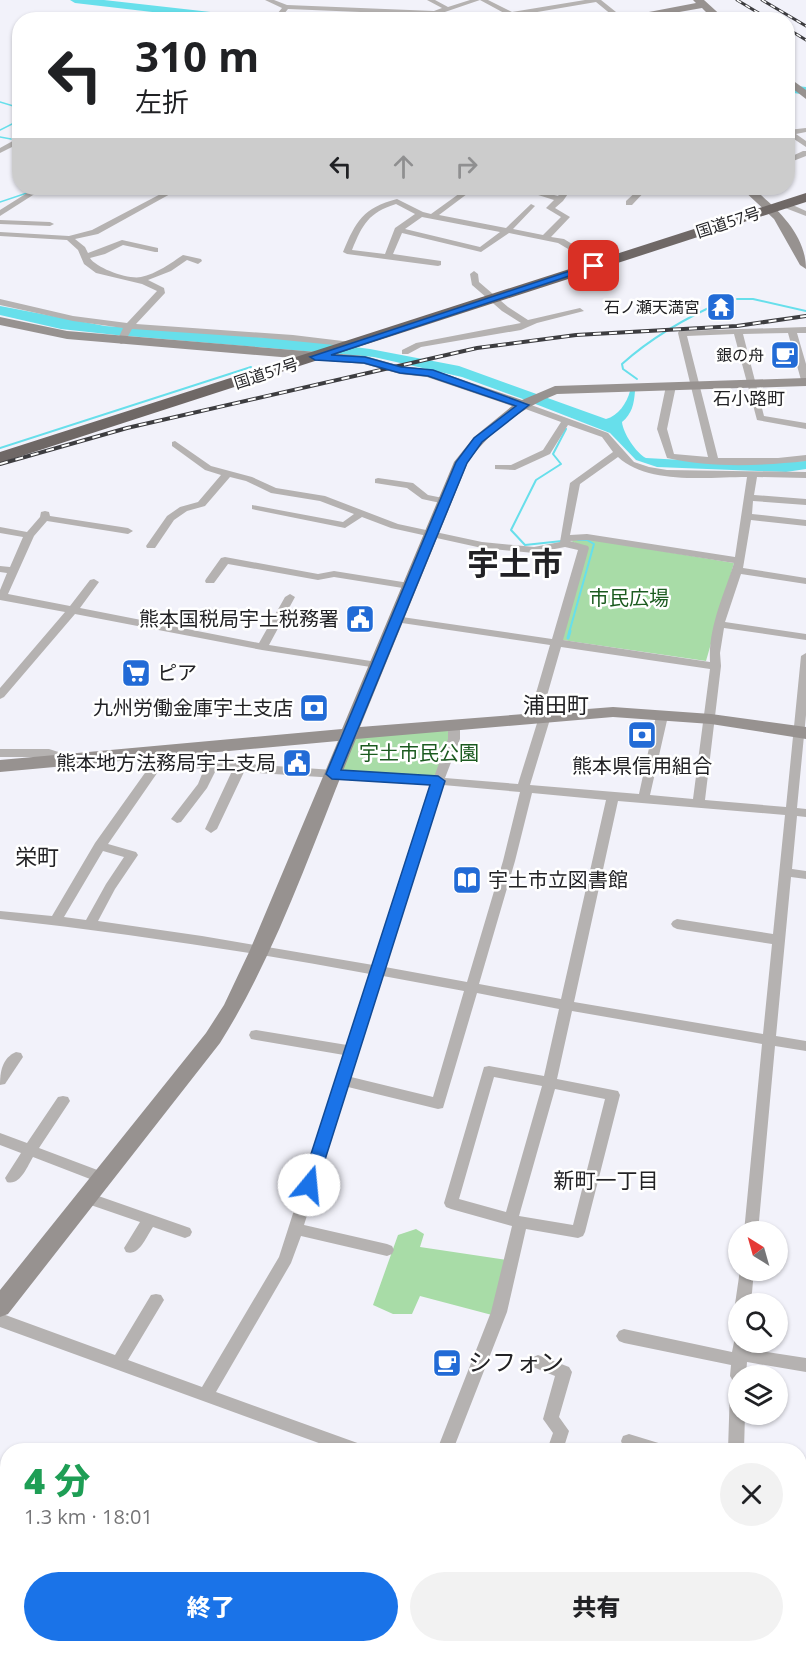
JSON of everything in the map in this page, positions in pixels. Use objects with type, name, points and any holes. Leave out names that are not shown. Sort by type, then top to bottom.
[{"type":"highway","name":"国道57号","points":[[0,458],[806,197]]},
{"type":"street","points":[[268,0],[286,7],[408,12]]},
{"type":"street","points":[[430,0],[448,9]]},
{"type":"street","points":[[437,12],[477,0]]},
{"type":"street","points":[[483,0],[508,12]]},
{"type":"street","points":[[534,12],[597,0],[611,12]]},
{"type":"street","points":[[653,12],[701,2]]},
{"type":"street","points":[[282,12],[286,7]]},
{"type":"street","points":[[0,214],[29,195]]},
{"type":"street","points":[[2,236],[69,238],[104,229],[165,195]]},
{"type":"street","points":[[434,216],[462,195]]},
{"type":"street","points":[[545,195],[560,199]]},
{"type":"street","points":[[546,237],[566,218],[550,208],[563,195]]},
{"type":"street","points":[[629,203],[637,195]]},
{"type":"street","points":[[759,195],[777,206],[806,214]]},
{"type":"street","points":[[438,262],[396,255],[347,252],[360,220],[366,213],[397,201],[422,214],[561,241],[600,264]]},
{"type":"street","points":[[398,230],[481,250],[508,230],[531,206]]},
{"type":"street","points":[[777,206],[779,218],[806,265]]},
{"type":"street","points":[[388,256],[398,230],[408,220],[422,214]]},
{"type":"street","points":[[0,222],[50,224]]},
{"type":"street","points":[[69,238],[79,246],[87,262],[99,271],[157,286],[162,292],[128,327],[122,339]]},
{"type":"street","points":[[84,256],[102,252],[122,242],[155,250]]},
{"type":"street","points":[[140,281],[186,257],[198,261]]},
{"type":"street","points":[[474,274],[475,283],[527,323]]},
{"type":"street","points":[[0,302],[85,321],[128,327],[307,338],[351,345]]},
{"type":"street","points":[[405,352],[419,345],[521,327],[527,323],[580,312]]},
{"type":"street","points":[[0,321],[67,335],[255,353],[365,360],[400,370],[429,373],[531,400],[566,421],[605,435],[631,464],[646,470],[806,476]]},
{"type":"street","points":[[713,459],[682,333],[806,330]]},
{"type":"street","points":[[0,1308],[213,1038],[232,1008],[260,950],[395,619],[466,455],[486,432],[531,400],[571,388],[806,381],[792,331]]},
{"type":"street","points":[[738,332],[760,418],[806,426]]},
{"type":"street","points":[[255,353],[266,359],[269,364],[263,374]]},
{"type":"street","points":[[671,386],[662,429],[670,456],[778,461],[806,458]]},
{"type":"street","points":[[498,467],[512,468],[547,452],[566,421]]},
{"type":"street","points":[[175,444],[208,468],[249,479],[274,491],[322,498],[378,521],[431,534],[482,545],[534,550],[587,537],[739,565],[806,581]]},
{"type":"street","points":[[564,541],[575,483],[619,452]]},
{"type":"street","points":[[151,546],[160,529],[183,507],[201,504],[228,473]]},
{"type":"street","points":[[699,802],[711,719],[716,666],[714,655],[720,624],[739,565],[752,475]]},
{"type":"street","points":[[378,481],[410,485],[425,497],[445,501]]},
{"type":"street","points":[[749,498],[806,502]]},
{"type":"street","points":[[256,507],[345,525],[361,513]]},
{"type":"street","points":[[128,531],[45,516],[29,535],[1,597],[262,647],[377,665]]},
{"type":"street","points":[[746,516],[806,523]]},
{"type":"street","points":[[0,530],[29,535]]},
{"type":"street","points":[[342,1080],[438,1104],[509,861],[557,644],[584,548],[564,541]]},
{"type":"street","points":[[210,581],[225,560],[318,577],[334,574],[409,586]]},
{"type":"street","points":[[0,569],[13,570]]},
{"type":"street","points":[[0,695],[94,582]]},
{"type":"street","points":[[262,647],[290,597]]},
{"type":"street","points":[[395,619],[716,666]]},
{"type":"street","points":[[720,624],[806,637]]},
{"type":"street","points":[[752,1221],[791,810],[802,732],[806,662]]},
{"type":"street","points":[[0,766],[540,716],[613,712],[711,719],[802,732]]},
{"type":"street","points":[[644,798],[662,716]]},
{"type":"street","points":[[205,1396],[286,1259],[438,781],[454,739],[454,724]]},
{"type":"street","points":[[0,753],[49,753],[67,759]]},
{"type":"street","points":[[138,753],[159,762],[438,781],[806,813]]},
{"type":"street","points":[[56,920],[99,846],[159,762]]},
{"type":"street","points":[[177,819],[203,785],[212,765]]},
{"type":"street","points":[[211,829],[240,767]]},
{"type":"street","points":[[448,1443],[499,1312],[516,1220],[550,1081],[613,795]]},
{"type":"street","points":[[89,925],[110,887],[132,855],[99,846]]},
{"type":"street","points":[[785,872],[806,875]]},
{"type":"street","points":[[0,915],[56,920],[260,950],[567,1006],[806,1046]]},
{"type":"street","points":[[677,924],[779,940]]},
{"type":"street","points":[[256,1035],[351,1051]]},
{"type":"street","points":[[0,1080],[16,1057]]},
{"type":"street","points":[[489,1071],[613,1095],[578,1232],[516,1220],[451,1203],[489,1071]]},
{"type":"street","points":[[12,1178],[63,1101]]},
{"type":"street","points":[[0,1139],[103,1178]]},
{"type":"street","points":[[87,1198],[185,1232]]},
{"type":"street","points":[[131,1248],[149,1220]]},
{"type":"street","points":[[295,1229],[387,1250]]},
{"type":"street","points":[[118,1363],[156,1300]]},
{"type":"street","points":[[0,1320],[337,1443]]},
{"type":"street","points":[[624,1336],[739,1358],[806,1365]]},
{"type":"street","points":[[538,1362],[564,1372],[551,1419],[561,1431],[557,1443]]},
{"type":"street","points":[[736,1443],[737,1425]]},
{"type":"street","points":[[629,1441],[636,1443]]},
{"type":"green space","name":"市民広場","points":[[589,539],[734,563],[706,661],[562,640],[586,548],[571,541]]},
{"type":"green space","name":"宇土市民公園","points":[[454,724],[438,781],[332,774],[348,734]]},
{"type":"green space","points":[[416,1229],[424,1234],[420,1247],[507,1260],[492,1315],[420,1296],[412,1314],[393,1314],[373,1305],[398,1235]]},
{"type":"water","points":[[0,306],[105,326],[300,340],[370,349],[459,366],[606,419],[621,408],[630,391],[635,391],[632,408],[622,422],[631,442],[646,458],[737,463],[806,461],[806,469],[786,472],[657,467],[636,460],[610,433],[462,377],[374,357],[61,329],[0,315]]},
{"type":"waterway","points":[[75,0],[183,12]]},
{"type":"waterway","points":[[795,90],[806,91]]},
{"type":"waterway","points":[[0,102],[12,106]]},
{"type":"waterway","points":[[0,130],[12,124]]},
{"type":"waterway","points":[[0,137],[11,139]]},
{"type":"waterway","points":[[0,202],[21,195]]},
{"type":"waterway","points":[[737,299],[753,299],[806,311]]},
{"type":"waterway","points":[[637,379],[623,369],[622,364],[671,328],[726,300]]},
{"type":"waterway","points":[[0,448],[251,367]]},
{"type":"waterway","points":[[562,541],[525,545],[511,530],[536,480],[561,464],[553,454],[566,429]]},
{"type":"waterway","points":[[569,633],[594,544],[587,540],[578,540]]},
{"type":"waterway","points":[[568,638],[570,631]]},
{"type":"railway","points":[[737,0],[757,12]]},
{"type":"railway","points":[[762,0],[782,12]]},
{"type":"railway","points":[[795,20],[806,26]]},
{"type":"railway","points":[[795,33],[806,40]]},
{"type":"railway","points":[[0,464],[127,428],[477,348],[576,335],[737,326],[806,316]]},
{"type":"place","name":"石ノ瀬天満宮","points":[[721,307]]},
{"type":"place","name":"銀の舟","points":[[785,355]]},
{"type":"place","name":"熊本国税局宇土税務署","points":[[360,619]]},
{"type":"place","name":"ピア","points":[[136,673]]},
{"type":"place","name":"九州労働金庫宇土支店","points":[[314,708]]},
{"type":"place","name":"熊本県信用組合","points":[[642,735]]},
{"type":"place","name":"熊本地方法務局宇土支局","points":[[297,763]]},
{"type":"place","name":"宇土市立図書館","points":[[467,880]]},
{"type":"place","name":"シフォン","points":[[447,1363]]},
{"type":"district","name":"石小路町","points":[[749,399]]},
{"type":"district","name":"宇土市","points":[[515,564]]},
{"type":"district","name":"浦田町","points":[[556,705]]},
{"type":"district","name":"栄町","points":[[37,857]]},
{"type":"district","name":"新町一丁目","points":[[606,1181]]},
{"type":"route","points":[[309,1185],[438,781],[332,774],[461,462],[486,432],[523,405],[429,373],[400,370],[365,360],[315,357],[594,266]]}]
